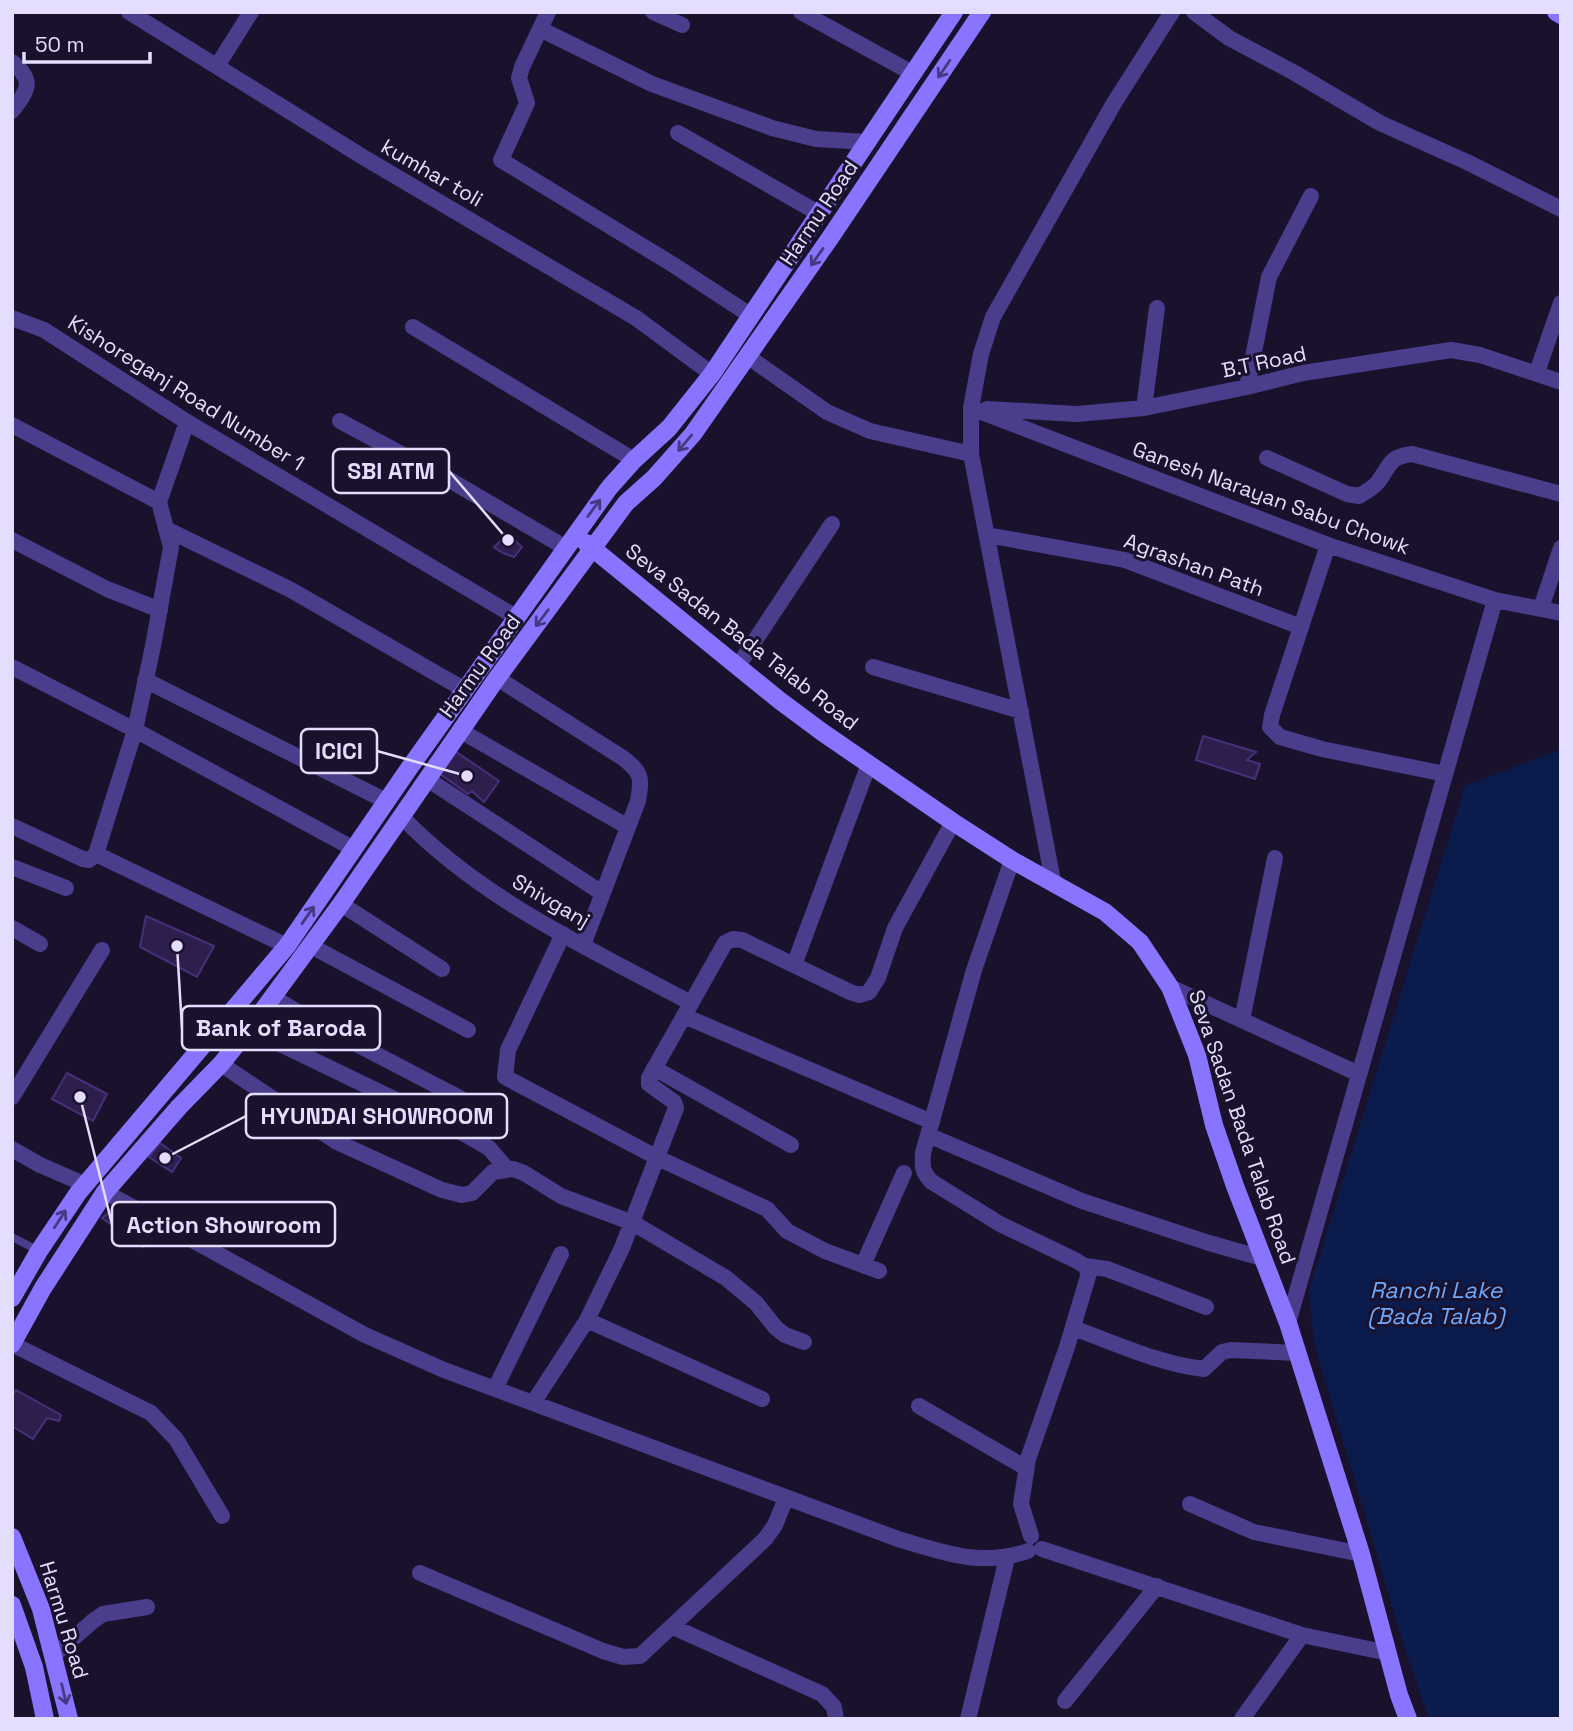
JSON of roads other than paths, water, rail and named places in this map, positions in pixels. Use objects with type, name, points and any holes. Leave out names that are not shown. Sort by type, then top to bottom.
[{"type":"main road","name":"Harmu Road","points":[[12,1298],[38,1251],[84,1184],[287,946],[386,801],[609,488],[634,460],[669,428],[712,373],[954,12]]},
{"type":"main road","name":"Harmu Road","points":[[12,1344],[43,1288],[105,1192],[179,1107],[221,1064],[249,1029],[341,904],[497,678],[626,503],[654,478],[693,434],[830,238],[982,12]]},
{"type":"main road","points":[[1556,12],[1561,15]]},
{"type":"main road","name":"Seva Sadan Bada Talab Road","points":[[570,542],[594,549],[779,700],[869,764],[1012,860],[1105,912],[1140,942],[1170,987],[1197,1055],[1214,1125],[1288,1323],[1361,1555],[1408,1719]]},
{"type":"main road","name":"Harmu Road","points":[[12,1537],[41,1609],[69,1719]]},
{"type":"main road","name":"Harmu Road","points":[[12,1605],[34,1667],[45,1719]]},
{"type":"street","name":"kumhar toli","points":[[129,12],[363,157],[636,318],[712,373]]},
{"type":"street","points":[[217,66],[251,12]]},
{"type":"street","points":[[548,12],[519,78],[525,95],[525,111],[501,160],[750,315]]},
{"type":"street","points":[[653,12],[682,25]]},
{"type":"street","points":[[801,12],[914,74]]},
{"type":"street","points":[[1053,881],[971,454],[971,408],[981,354],[993,317],[1114,103],[1172,12]]},
{"type":"street","points":[[1194,12],[1229,38],[1380,123],[1561,208]]},
{"type":"street","points":[[540,29],[652,84],[772,128],[817,139],[868,142]]},
{"type":"street","points":[[12,62],[26,76],[28,84],[24,95],[12,111]]},
{"type":"street","points":[[678,133],[820,214]]},
{"type":"street","points":[[1247,387],[1269,277],[1311,196]]},
{"type":"street","points":[[1536,372],[1561,303]]},
{"type":"street","points":[[1143,408],[1157,308]]},
{"type":"street","name":"Kishoreganj Road Number 1","points":[[12,318],[44,330],[187,422],[516,617]]},
{"type":"street","points":[[413,327],[634,460]]},
{"type":"street","name":"B.T Road","points":[[971,408],[1077,414],[1143,408],[1303,373],[1451,350],[1480,355],[1561,382]]},
{"type":"street","points":[[747,356],[827,412],[870,431],[971,454]]},
{"type":"street","name":"Ganesh Narayan Sabu Chowk","points":[[971,408],[1328,545],[1496,600],[1561,613]]},
{"type":"street","points":[[340,421],[570,542]]},
{"type":"street","points":[[12,827],[83,859],[89,860],[96,854],[135,730],[171,547],[159,502],[187,422]]},
{"type":"street","points":[[12,425],[159,502]]},
{"type":"street","points":[[1267,458],[1347,494],[1359,496],[1377,484],[1391,461],[1412,454],[1561,494]]},
{"type":"street","points":[[738,666],[832,524]]},
{"type":"street","points":[[166,529],[291,590],[465,690]]},
{"type":"street","name":"Agrashan Path","points":[[987,535],[1125,560],[1301,627]]},
{"type":"street","points":[[12,540],[107,589],[160,610]]},
{"type":"street","points":[[1328,545],[1270,727],[1280,737],[1322,749],[1446,774]]},
{"type":"street","points":[[1541,608],[1561,548]]},
{"type":"street","points":[[1288,1323],[1496,600]]},
{"type":"street","points":[[12,667],[135,730],[354,849]]},
{"type":"street","points":[[873,667],[1021,711]]},
{"type":"street","points":[[497,678],[623,758],[638,772],[641,780],[638,801],[583,945]]},
{"type":"street","points":[[145,680],[386,801]]},
{"type":"street","points":[[461,731],[628,827]]},
{"type":"street","points":[[794,965],[869,764]]},
{"type":"street","points":[[427,779],[602,893]]},
{"type":"street","name":"Shivganj","points":[[402,817],[446,859],[515,908],[583,945],[687,1010],[1082,1201],[1262,1258]]},
{"type":"street","points":[[533,1403],[587,1320],[633,1223],[676,1108],[674,1102],[649,1084],[654,1068],[725,943],[733,939],[754,944],[850,992],[859,995],[869,992],[878,978],[895,928],[953,822]]},
{"type":"street","points":[[96,854],[287,946]]},
{"type":"street","points":[[1242,1020],[1275,858]]},
{"type":"street","points":[[1012,860],[974,970],[930,1128],[922,1164],[923,1173],[932,1182],[1000,1224],[1085,1266],[1107,1269],[1206,1307]]},
{"type":"street","points":[[12,867],[66,888]]},
{"type":"street","points":[[341,904],[442,969]]},
{"type":"street","points":[[12,928],[40,944]]},
{"type":"street","points":[[563,934],[508,1050],[505,1077],[658,1158],[767,1209],[787,1231],[825,1251],[879,1271]]},
{"type":"street","points":[[311,946],[468,1030]]},
{"type":"street","points":[[12,1097],[102,950]]},
{"type":"street","points":[[1170,987],[1359,1074]]},
{"type":"street","points":[[273,997],[316,1023],[460,1098]]},
{"type":"street","points":[[249,1029],[454,1128],[489,1148],[507,1169]]},
{"type":"street","points":[[221,1064],[337,1142],[442,1191],[462,1195],[472,1193],[494,1172],[507,1169],[523,1173],[561,1196],[633,1223],[726,1278],[756,1303],[776,1328],[785,1335],[804,1342]]},
{"type":"street","points":[[654,1068],[790,1145]]},
{"type":"street","points":[[12,1149],[40,1165],[84,1184]]},
{"type":"street","points":[[863,1265],[904,1173]]},
{"type":"street","points":[[105,1192],[365,1335],[495,1389],[786,1498],[938,1551],[971,1558],[1007,1558],[1034,1545],[1302,1635],[1388,1653]]},
{"type":"street","points":[[495,1389],[561,1254]]},
{"type":"street","points":[[1034,1545],[1021,1504],[1026,1468],[1087,1285],[1089,1273],[1085,1266]]},
{"type":"street","points":[[587,1320],[762,1399]]},
{"type":"street","points":[[1073,1328],[1167,1361],[1204,1369],[1222,1352],[1231,1350],[1297,1353]]},
{"type":"street","points":[[12,1344],[151,1413],[176,1439],[222,1516]]},
{"type":"street","points":[[919,1406],[1026,1468]]},
{"type":"street","points":[[420,1573],[603,1651],[623,1657],[640,1656],[765,1539],[775,1525],[786,1498]]},
{"type":"street","points":[[1190,1504],[1254,1532],[1361,1555]]},
{"type":"street","points":[[968,1719],[1007,1558]]},
{"type":"street","points":[[1065,1702],[1157,1587]]},
{"type":"street","points":[[54,1655],[103,1614],[146,1607]]},
{"type":"street","points":[[673,1627],[822,1694],[834,1707],[836,1719]]},
{"type":"street","points":[[1242,1719],[1302,1635]]},
{"type":"lane","points":[[12,1237],[38,1251]]},
{"type":"water","name":"Ranchi Lake (Bada Talab)","points":[[1561,749],[1561,1719],[1429,1719],[1405,1649],[1314,1344],[1309,1290],[1465,786]]},
{"type":"place","name":"SBI ATM","points":[[508,540]]},
{"type":"place","name":"ICICI","points":[[467,776]]},
{"type":"place","name":"Bank of Baroda","points":[[177,946]]},
{"type":"place","name":"Action Showroom","points":[[80,1097]]},
{"type":"place","name":"HYUNDAI SHOWROOM","points":[[165,1158]]}]
